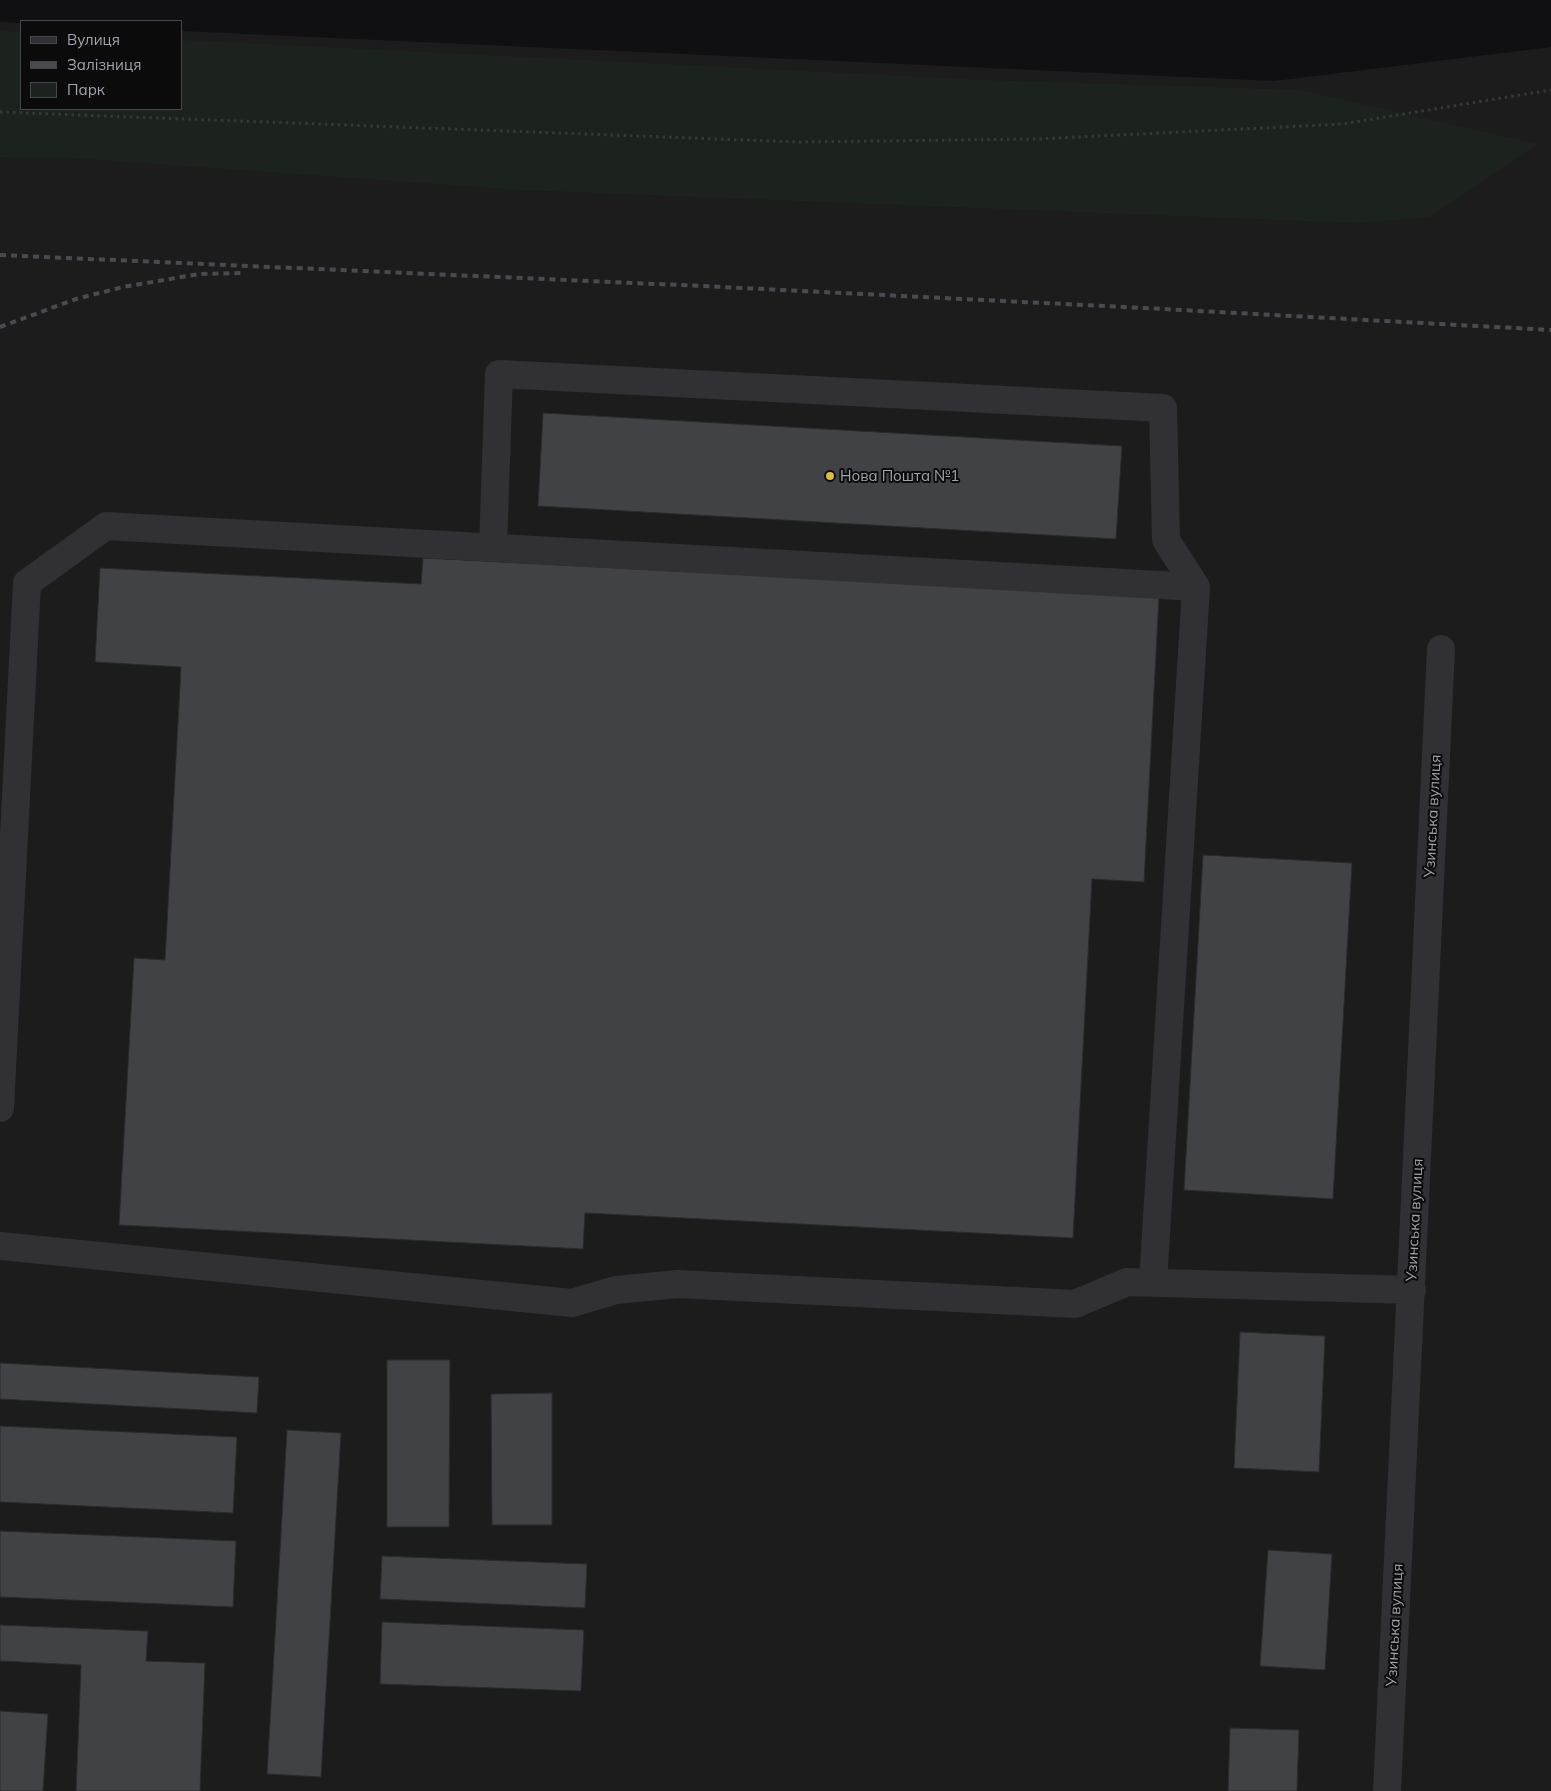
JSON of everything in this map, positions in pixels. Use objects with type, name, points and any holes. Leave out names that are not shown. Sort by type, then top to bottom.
[{"type":"street","points":[[493,548],[499,374],[1163,408],[1166,540],[1196,587],[1153,1282]]},
{"type":"street","points":[[0,1108],[27,583],[106,526],[1196,587]]},
{"type":"street","name":"Узинська вулиця","points":[[1387,1791],[1441,649]]},
{"type":"street","points":[[0,1246],[572,1303],[616,1290],[678,1284],[1075,1304],[1127,1282],[1412,1290]]},
{"type":"path","points":[[0,112],[797,142],[1038,139],[1343,124],[1551,90]]},
{"type":"shaded area","points":[[0,22],[20,23],[20,110],[182,110],[182,31],[1274,81],[1551,47],[1551,1791],[0,1791]]},
{"type":"green space","points":[[0,31],[20,32],[20,110],[182,110],[182,40],[982,80],[1301,90],[1537,144],[1430,217],[1358,223],[521,190],[71,158],[0,157]]},
{"type":"building","name":"Нова Пошта №1","points":[[543,413],[1122,446],[1116,539],[538,506]]},
{"type":"building","points":[[423,558],[1159,596],[1144,882],[1092,879],[1073,1238],[585,1213],[583,1249],[119,1225],[134,958],[165,960],[181,667],[95,662],[100,568],[421,584]]},
{"type":"building","points":[[1203,855],[1352,863],[1333,1199],[1184,1190]]},
{"type":"building","points":[[1240,1332],[1325,1336],[1319,1472],[1234,1468]]},
{"type":"building","points":[[387,1360],[450,1360],[449,1527],[387,1527]]},
{"type":"building","points":[[0,1363],[259,1377],[257,1413],[0,1399]]},
{"type":"building","points":[[552,1393],[552,1525],[492,1525],[491,1394]]},
{"type":"building","points":[[0,1426],[237,1437],[233,1513],[0,1502]]},
{"type":"building","points":[[287,1430],[341,1433],[321,1777],[267,1774]]},
{"type":"building","points":[[0,1531],[236,1541],[233,1607],[0,1597]]},
{"type":"building","points":[[1268,1550],[1332,1554],[1325,1670],[1260,1666]]},
{"type":"building","points":[[382,1556],[587,1564],[585,1608],[380,1599]]},
{"type":"building","points":[[382,1622],[584,1630],[581,1691],[380,1684]]},
{"type":"building","points":[[0,1625],[148,1631],[146,1661],[205,1663],[200,1791],[76,1791],[81,1665],[0,1661]]},
{"type":"building","points":[[0,1711],[48,1714],[43,1791],[0,1791]]},
{"type":"building","points":[[1230,1728],[1299,1730],[1297,1791],[1228,1791]]},
{"type":"railway","points":[[0,255],[702,286],[1551,330]]},
{"type":"railway","points":[[0,327],[76,299],[123,287],[199,274],[245,273]]},
{"type":"place","name":"Нова Пошта №1","points":[[830,476]]}]
